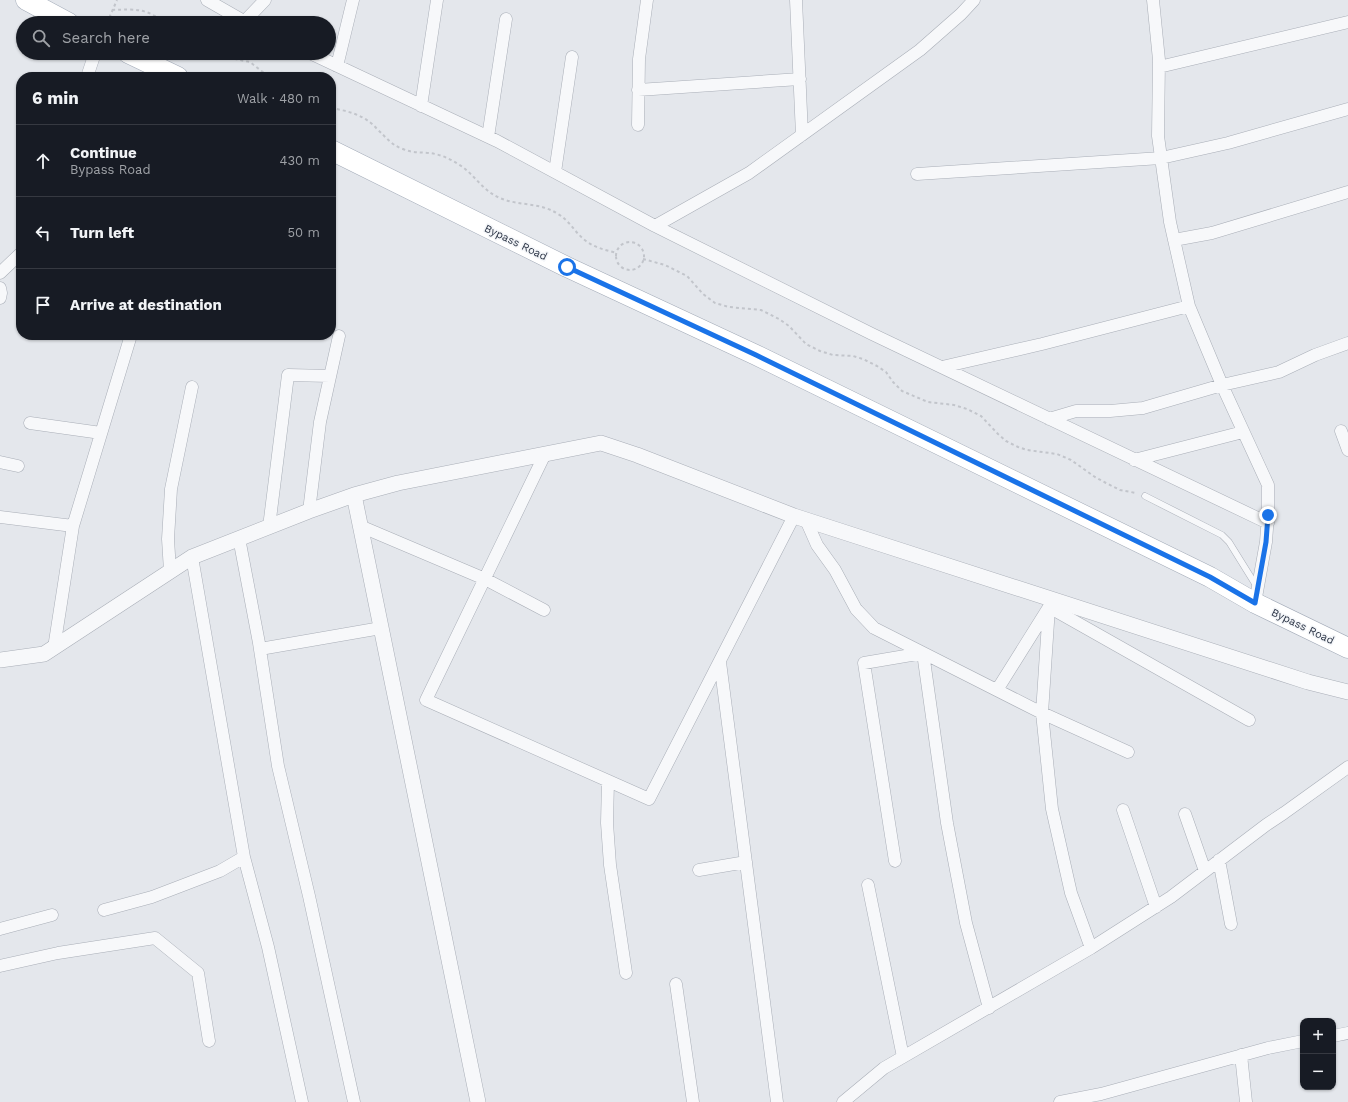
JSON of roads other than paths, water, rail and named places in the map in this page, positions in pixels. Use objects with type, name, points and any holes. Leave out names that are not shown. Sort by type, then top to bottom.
[{"type":"main road","points":[[26,0],[56,16]]},
{"type":"main road","points":[[138,60],[154,72]]},
{"type":"main road","name":"Bypass Road","points":[[336,152],[567,267],[756,355],[1210,577],[1256,596],[1348,648]]},
{"type":"street","points":[[207,0],[235,16]]},
{"type":"street","points":[[250,16],[265,0]]},
{"type":"street","points":[[337,66],[353,0]]},
{"type":"street","points":[[421,106],[437,0]]},
{"type":"street","points":[[638,125],[639,60],[647,0]]},
{"type":"street","points":[[796,0],[802,135]]},
{"type":"street","points":[[655,226],[749,173],[920,50],[961,14],[974,0]]},
{"type":"street","points":[[1153,0],[1159,67],[1158,136],[1170,222],[1189,306],[1222,385],[1268,486],[1268,523],[1266,542],[1256,596]]},
{"type":"street","points":[[488,137],[506,19]]},
{"type":"street","points":[[1159,67],[1348,22]]},
{"type":"street","points":[[555,172],[572,58]]},
{"type":"street","points":[[89,72],[93,60]]},
{"type":"street","points":[[325,60],[488,137],[655,226],[942,368],[1268,523]]},
{"type":"street","points":[[638,90],[800,79]]},
{"type":"street","points":[[917,174],[1161,158],[1228,143],[1348,109]]},
{"type":"street","points":[[1174,240],[1212,233],[1348,192]]},
{"type":"street","points":[[0,273],[16,258]]},
{"type":"street","points":[[0,288],[0,298]]},
{"type":"street","points":[[942,368],[1189,306]]},
{"type":"street","points":[[309,511],[320,422],[339,336]]},
{"type":"street","points":[[54,648],[73,526],[129,340]]},
{"type":"street","points":[[1049,419],[1076,411],[1110,411],[1143,408],[1222,385],[1279,372],[1315,355],[1348,343]]},
{"type":"street","points":[[269,527],[288,375],[330,376]]},
{"type":"street","points":[[170,571],[168,539],[171,489],[192,387]]},
{"type":"street","points":[[30,423],[101,433]]},
{"type":"street","points":[[1341,431],[1348,450]]},
{"type":"street","points":[[1134,460],[1244,432]]},
{"type":"street","points":[[0,660],[44,654],[192,557],[309,511],[354,495],[398,483],[601,443],[637,454],[800,518],[1050,603],[1308,682],[1348,692]]},
{"type":"street","points":[[545,454],[426,700],[648,799],[720,662],[800,518]]},
{"type":"street","points":[[0,462],[18,466]]},
{"type":"street","points":[[354,495],[478,1102]]},
{"type":"street","points":[[0,517],[73,526]]},
{"type":"street","points":[[800,518],[835,570],[856,609],[874,628],[1042,714],[1128,752]]},
{"type":"street","points":[[360,526],[485,579],[544,610]]},
{"type":"street","points":[[239,538],[260,648],[278,766],[309,896],[354,1102]]},
{"type":"street","points":[[192,557],[244,857],[268,947],[302,1102]]},
{"type":"street","points":[[997,690],[1050,603]]},
{"type":"street","points":[[1050,603],[1042,714],[1046,759],[1052,809],[1071,893],[1091,948]]},
{"type":"street","points":[[1050,603],[1249,720]]},
{"type":"street","points":[[260,648],[381,628]]},
{"type":"street","points":[[896,861],[864,663],[924,653]]},
{"type":"street","points":[[924,653],[947,823],[966,923],[989,1008]]},
{"type":"street","points":[[720,662],[777,1102]]},
{"type":"street","points":[[843,1102],[884,1068],[1091,948],[1156,907],[1266,825],[1348,767]]},
{"type":"street","points":[[608,781],[607,823],[610,865],[626,973]]},
{"type":"street","points":[[1123,810],[1156,907]]},
{"type":"street","points":[[1185,814],[1205,871]]},
{"type":"street","points":[[104,910],[152,897],[220,871],[244,857]]},
{"type":"street","points":[[1219,860],[1231,924]]},
{"type":"street","points":[[699,870],[746,862]]},
{"type":"street","points":[[868,885],[903,1057]]},
{"type":"street","points":[[0,929],[52,915]]},
{"type":"street","points":[[0,966],[58,953],[155,938],[198,973],[209,1041]]},
{"type":"street","points":[[676,984],[693,1102]]},
{"type":"street","points":[[1336,1035],[1348,1033]]},
{"type":"street","points":[[1060,1102],[1100,1094],[1241,1055],[1300,1042]]},
{"type":"street","points":[[1241,1055],[1246,1102]]},
{"type":"lane","points":[[1145,496],[1222,535],[1229,542],[1256,596]]}]
